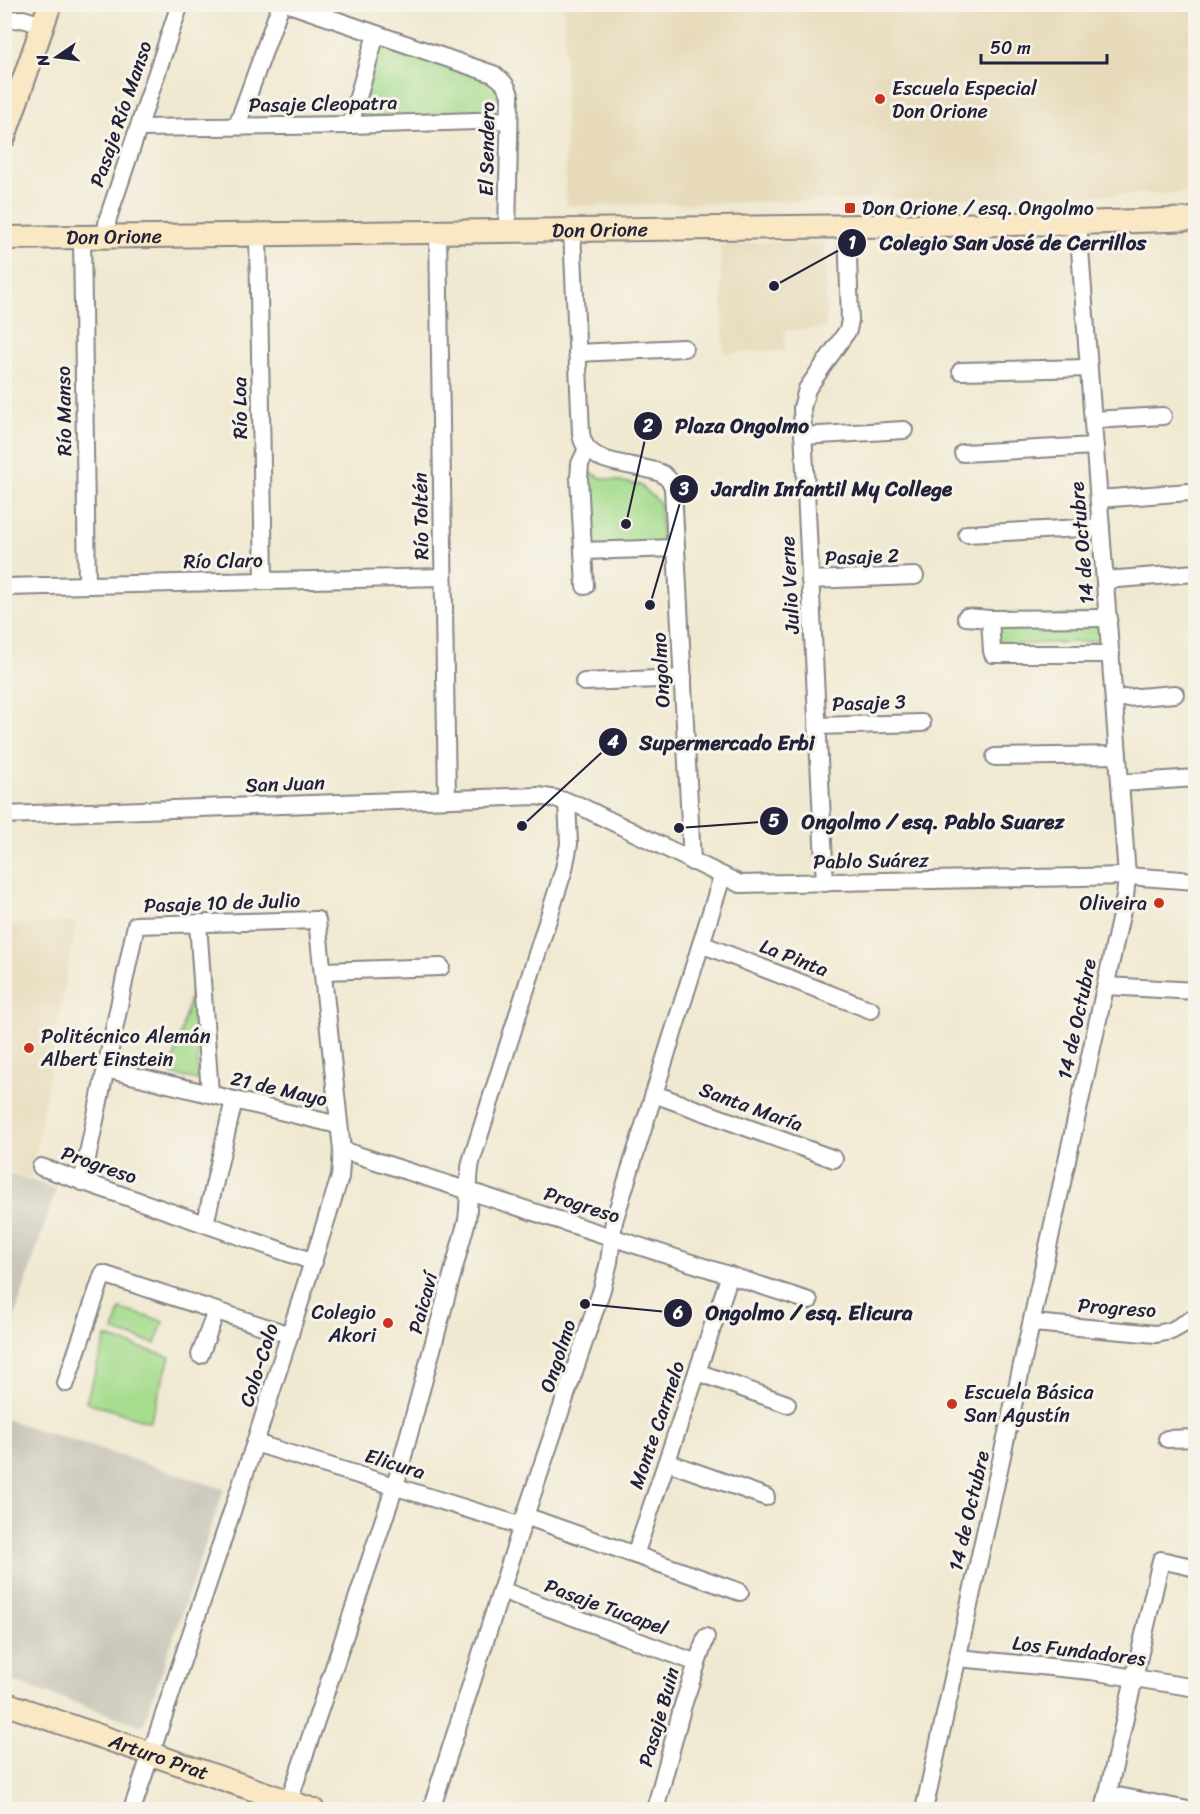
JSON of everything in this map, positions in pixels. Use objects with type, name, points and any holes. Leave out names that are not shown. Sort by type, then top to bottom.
[{"type":"street","name":"Pasaje Río Manso","points":[[105,237],[108,218],[180,4]]},
{"type":"street","points":[[237,126],[281,4]]},
{"type":"street","name":"El Sendero","points":[[289,4],[493,74],[507,87],[510,95],[507,231]]},
{"type":"street","points":[[4,20],[23,20],[46,15]]},
{"type":"street","points":[[4,137],[9,109],[46,15]]},
{"type":"street","points":[[350,125],[376,34]]},
{"type":"street","name":"Pasaje Cleopatra","points":[[139,128],[508,120]]},
{"type":"street","name":"Don Orione","points":[[4,238],[1078,223],[1196,219]]},
{"type":"street","name":"14 de Octubre","points":[[924,1809],[1033,1323],[1125,897],[1127,876],[1078,223]]},
{"type":"street","name":"Julio Verne","points":[[825,883],[802,408],[804,396],[848,330],[850,320],[847,226]]},
{"type":"street","points":[[572,230],[581,438],[587,449],[580,464],[579,478],[585,586]]},
{"type":"street","name":"Río Toltén","points":[[438,232],[447,799]]},
{"type":"street","name":"Río Loa","points":[[258,235],[264,581]]},
{"type":"street","name":"Río Manso","points":[[82,237],[87,585]]},
{"type":"street","points":[[577,353],[684,348]]},
{"type":"street","points":[[961,371],[1089,368]]},
{"type":"street","points":[[1093,420],[1163,416]]},
{"type":"street","points":[[803,436],[904,430]]},
{"type":"street","points":[[963,453],[1095,446]]},
{"type":"street","name":"Ongolmo","points":[[587,449],[600,458],[654,470],[667,477],[673,488],[692,862]]},
{"type":"street","points":[[1099,498],[1190,492]]},
{"type":"street","points":[[967,534],[1101,527]]},
{"type":"street","points":[[583,551],[676,548]]},
{"type":"street","points":[[1105,580],[1196,573]]},
{"type":"street","name":"Pasaje 2","points":[[810,580],[915,576]]},
{"type":"street","name":"Río Claro","points":[[4,587],[443,577]]},
{"type":"street","points":[[966,617],[990,619],[1109,618]]},
{"type":"street","points":[[990,619],[993,654],[1111,654]]},
{"type":"street","points":[[584,682],[683,678]]},
{"type":"street","points":[[1114,699],[1175,694]]},
{"type":"street","name":"Pasaje 3","points":[[817,726],[922,723]]},
{"type":"street","points":[[995,757],[1118,755]]},
{"type":"street","points":[[1120,783],[1196,778]]},
{"type":"street","name":"San Juan","points":[[4,815],[538,796],[567,801]]},
{"type":"street","name":"Pablo Suárez","points":[[567,801],[613,821],[740,884],[1127,876],[1196,881]]},
{"type":"street","name":"Paicaví","points":[[287,1805],[394,1486],[466,1220],[471,1162],[564,869],[569,844],[567,801]]},
{"type":"street","name":"Ongolmo","points":[[431,1809],[523,1521],[602,1289],[609,1262],[614,1221],[722,877]]},
{"type":"street","name":"Pasaje 10 de Julio","points":[[82,1182],[136,925],[317,920]]},
{"type":"street","name":"Colo-Colo","points":[[132,1809],[291,1335],[340,1177],[342,1150],[317,920]]},
{"type":"street","points":[[198,923],[210,1094]]},
{"type":"street","name":"La Pinta","points":[[700,945],[871,1010]]},
{"type":"street","points":[[324,971],[441,967]]},
{"type":"street","points":[[1106,986],[1196,991]]},
{"type":"street","name":"21 de Mayo","points":[[106,1069],[338,1125]]},
{"type":"street","name":"Santa María","points":[[654,1094],[834,1159]]},
{"type":"street","points":[[205,1224],[234,1100]]},
{"type":"street","name":"Progreso","points":[[342,1150],[809,1301]]},
{"type":"street","name":"Progreso","points":[[41,1167],[314,1262]]},
{"type":"street","points":[[66,1383],[103,1274],[291,1335]]},
{"type":"street","name":"Monte Carmelo","points":[[635,1555],[730,1275]]},
{"type":"street","points":[[200,1355],[216,1311]]},
{"type":"street","name":"Progreso","points":[[1033,1323],[1156,1334],[1171,1331],[1196,1317]]},
{"type":"street","points":[[697,1372],[787,1404]]},
{"type":"street","points":[[1167,1439],[1196,1438]]},
{"type":"street","name":"Elicura","points":[[255,1443],[394,1486],[523,1521],[635,1555],[740,1592]]},
{"type":"street","points":[[667,1462],[766,1497]]},
{"type":"street","points":[[1188,1809],[1106,1802],[1161,1560],[1196,1568]]},
{"type":"street","name":"Pasaje Tucapel","points":[[501,1590],[697,1663]]},
{"type":"street","name":"Pasaje Buin","points":[[655,1809],[671,1747],[706,1637]]},
{"type":"street","name":"Los Fundadores","points":[[958,1658],[1090,1671],[1196,1688]]},
{"type":"street","name":"Arturo Prat","points":[[4,1703],[151,1754],[287,1805],[313,1809]]},
{"type":"shaded area","name":"Escuela Especial Don Orione","points":[[564,5],[1195,5],[1195,193],[566,206]]},
{"type":"shaded area","points":[[824,241],[827,328],[785,330],[785,351],[724,353],[720,244]]},
{"type":"shaded area","name":"Politécnico Alemán Albert Einstein","points":[[76,922],[31,1179],[5,1170],[4,925]]},
{"type":"shaded area","points":[[4,1172],[56,1189],[5,1347]]},
{"type":"shaded area","points":[[5,1419],[224,1489],[143,1726],[5,1679]]},
{"type":"green space","points":[[379,43],[486,78],[499,91],[503,115],[361,118]]},
{"type":"green space","points":[[589,472],[602,478],[640,485],[660,503],[662,545],[592,545]]},
{"type":"green space","points":[[1100,614],[1101,641],[998,645],[997,618]]},
{"type":"green space","points":[[196,974],[198,1080],[170,1074]]},
{"type":"green space","points":[[120,1309],[163,1321],[156,1344],[114,1331]]},
{"type":"green space","points":[[106,1337],[170,1357],[150,1422],[86,1402]]},
{"type":"place","name":"Escuela Especial Don Orione","points":[[880,99]]},
{"type":"place","name":"Don Orione / esq. Ongolmo","points":[[850,208]]},
{"type":"place","name":"Colegio San José de Cerrillos","points":[[774,286]]},
{"type":"place","name":"Plaza Ongolmo","points":[[626,524]]},
{"type":"place","name":"Jardin Infantil My College","points":[[650,605]]},
{"type":"place","name":"Supermercado Erbi","points":[[522,826]]},
{"type":"place","name":"Ongolmo / esq. Pablo Suarez","points":[[679,828]]},
{"type":"place","name":"Oliveira","points":[[1159,903]]},
{"type":"place","name":"Politécnico Alemán Albert Einstein","points":[[29,1048]]},
{"type":"place","name":"Ongolmo / esq. Elicura","points":[[585,1304]]},
{"type":"place","name":"Colegio Akori","points":[[388,1323]]},
{"type":"place","name":"Escuela Básica San Agustín","points":[[952,1404]]}]
